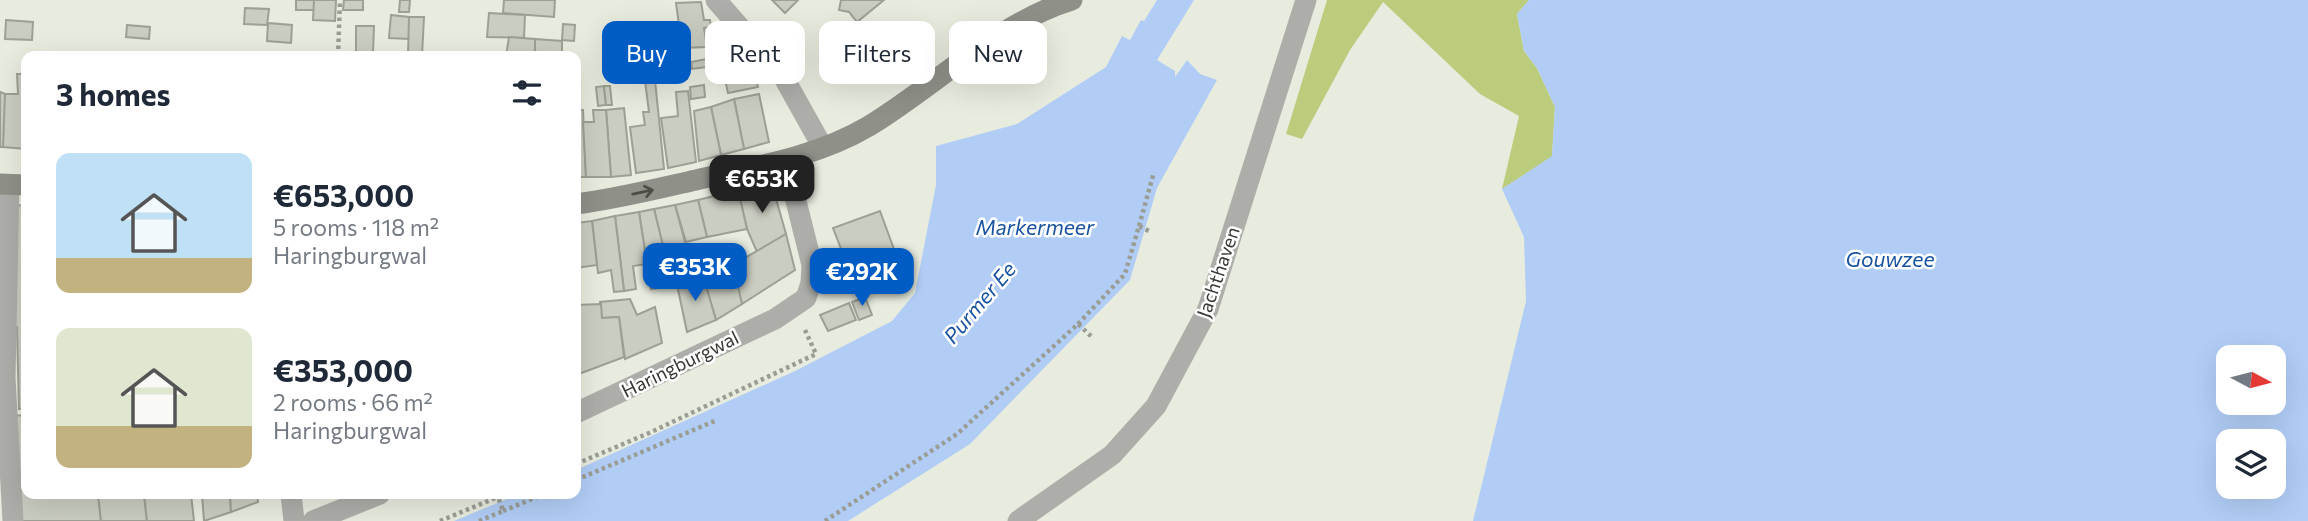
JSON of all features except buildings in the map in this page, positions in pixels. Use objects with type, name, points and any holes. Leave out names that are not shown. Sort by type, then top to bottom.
[{"type":"street","points":[[716,0],[784,78],[822,146]]},
{"type":"street","points":[[581,203],[786,161],[867,127],[1015,25],[1045,8],[1072,0]]},
{"type":"street","name":"Jachthaven","points":[[1018,521],[1112,455],[1156,406],[1208,309],[1306,0]]},
{"type":"street","name":"Haringburgwal","points":[[581,411],[775,319],[806,298],[811,283],[812,265],[786,161]]},
{"type":"street","points":[[12,185],[5,378],[13,521]]},
{"type":"street","points":[[292,499],[294,521]]},
{"type":"street","points":[[313,521],[368,499]]},
{"type":"path","points":[[338,51],[340,0]]},
{"type":"path","points":[[825,521],[957,434],[1078,324],[1125,274],[1154,172]]},
{"type":"path","points":[[1139,226],[1152,232]]},
{"type":"path","points":[[1078,324],[1093,338]]},
{"type":"path","points":[[581,462],[671,424],[816,354],[809,339]]},
{"type":"path","points":[[581,478],[717,421]]},
{"type":"path","points":[[440,521],[491,499]]},
{"type":"path","points":[[499,499],[503,511]]},
{"type":"path","points":[[480,521],[532,499]]},
{"type":"green space","points":[[1327,0],[1529,0],[1517,14],[1524,51],[1537,68],[1555,107],[1552,157],[1502,189],[1519,116],[1480,94],[1383,2],[1350,50],[1302,139],[1286,134]]},
{"type":"water","name":"Markermeer","points":[[1157,0],[1194,0],[1157,60],[1175,71],[1175,77],[1187,60],[1200,74],[1217,80],[1157,188],[1130,280],[970,444],[848,521],[454,521],[507,499],[581,499],[581,468],[795,371],[892,321],[915,293],[936,185],[936,146],[1017,124],[1106,67],[1122,36],[1130,40],[1141,20],[1144,21]]},
{"type":"water","name":"Gouwzee","points":[[1529,0],[2308,0],[2308,521],[1473,521],[1526,301],[1524,237],[1502,189],[1552,156],[1555,107],[1537,68],[1524,51],[1517,14]]},
{"type":"water label","name":"Purmer Ee","points":[[980,303]]}]
